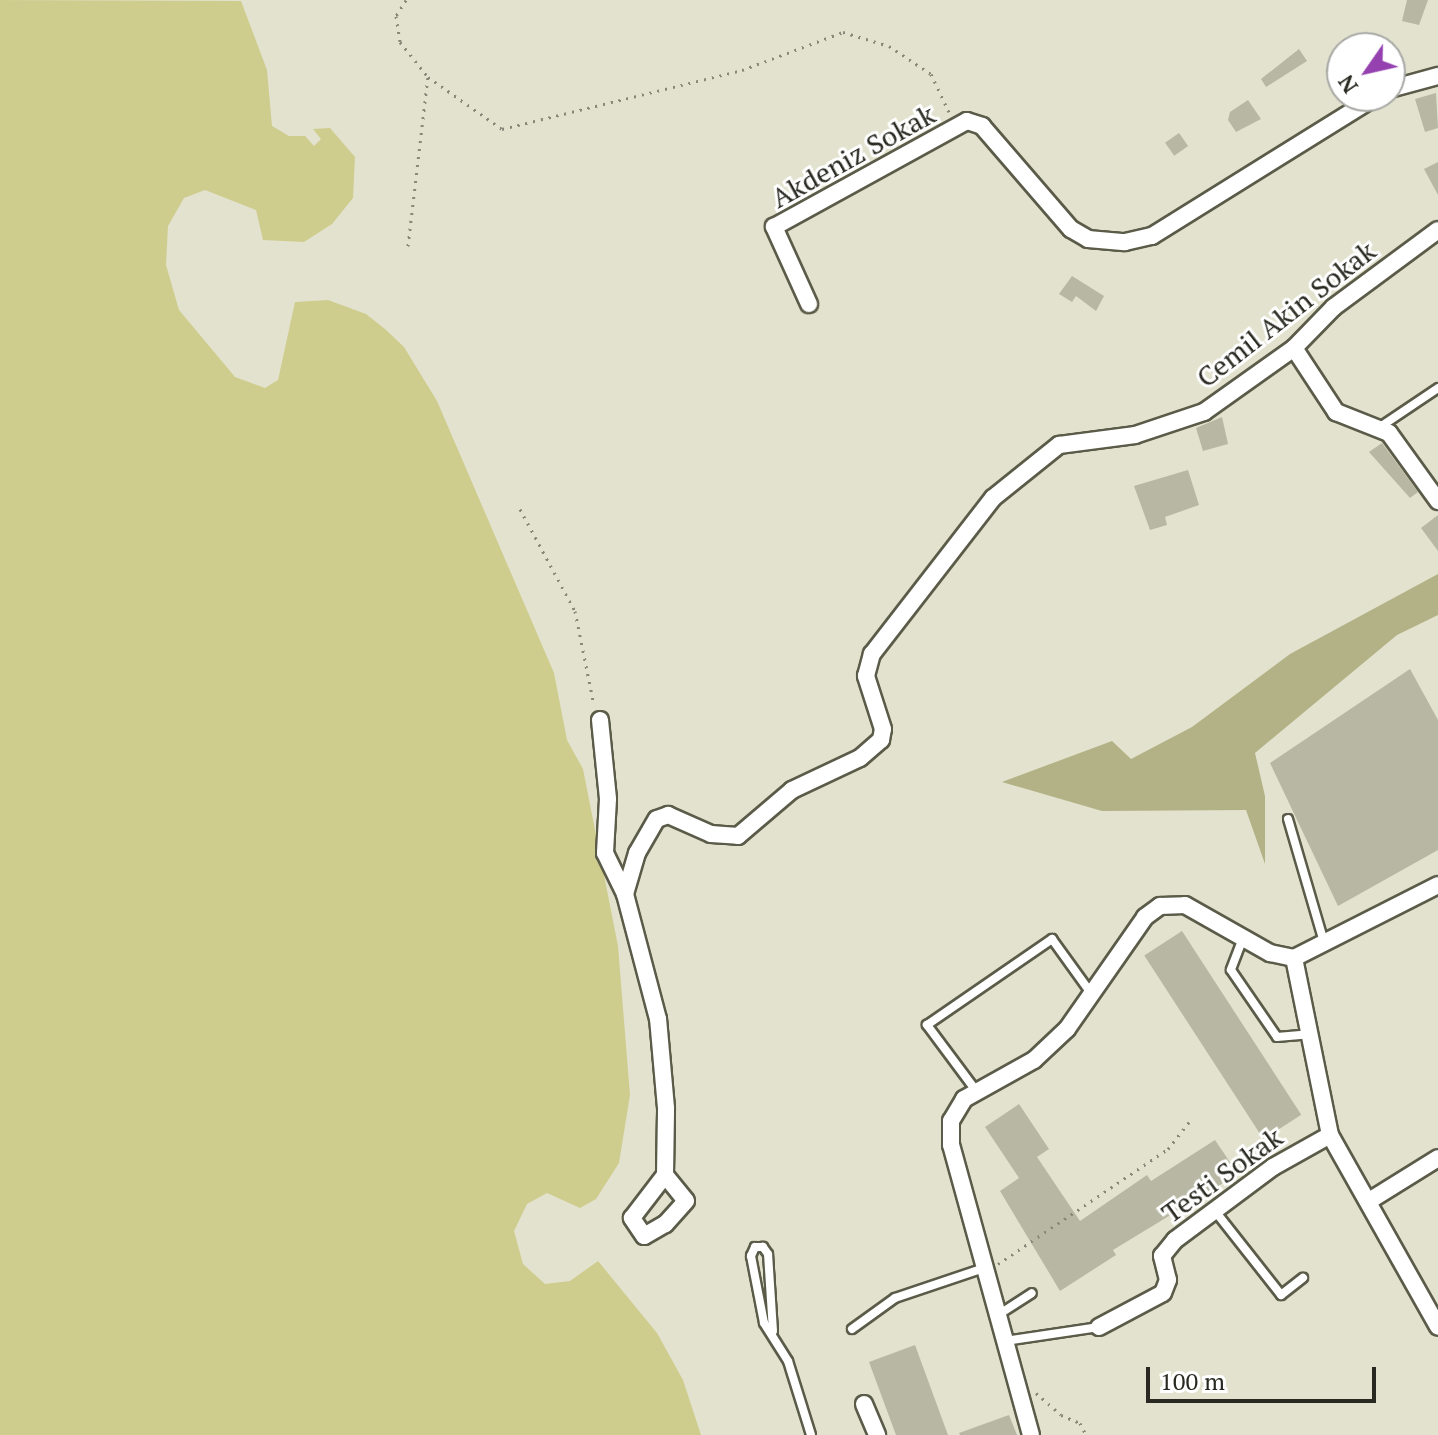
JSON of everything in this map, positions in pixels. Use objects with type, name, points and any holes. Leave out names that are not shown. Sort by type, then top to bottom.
[{"type":"street","points":[[1406,85],[1438,76]]},
{"type":"street","name":"Akdeniz Sokak","points":[[809,304],[774,227],[967,121],[982,126],[1071,229],[1088,239],[1125,242],[1152,236],[1351,112]]},
{"type":"street","name":"Cemil Akin Sokak","points":[[625,894],[637,853],[657,819],[668,815],[711,834],[738,836],[792,790],[860,758],[881,740],[883,729],[866,676],[872,654],[993,498],[1046,452],[1171,426],[1204,412],[1294,348],[1334,307],[1438,230]]},
{"type":"street","points":[[1294,348],[1336,412],[1354,422],[1380,427],[1438,501]]},
{"type":"street","points":[[600,720],[608,799],[605,853],[625,894],[658,1019],[665,1175]]},
{"type":"street","points":[[1031,1435],[951,1145],[951,1121],[964,1099],[1034,1060],[1067,1029],[1145,917],[1160,906],[1185,905],[1270,953],[1294,958],[1438,885]]},
{"type":"street","points":[[1294,958],[1313,1034],[1330,1135],[1438,1327]]},
{"type":"street","name":"Testi Sokak","points":[[1099,1327],[1163,1293],[1168,1280],[1164,1249],[1273,1167],[1330,1135]]},
{"type":"street","points":[[1369,1201],[1438,1158]]},
{"type":"street","points":[[864,1404],[877,1435]]},
{"type":"lane","points":[[1380,427],[1438,388]]},
{"type":"lane","points":[[1288,819],[1324,942]]},
{"type":"lane","points":[[1243,938],[1231,970],[1277,1037],[1313,1034]]},
{"type":"lane","points":[[977,1092],[927,1025],[1052,939],[1091,993]]},
{"type":"lane","points":[[1215,1211],[1281,1295],[1303,1278]]},
{"type":"lane","points":[[773,1331],[764,1323],[751,1256],[755,1247],[763,1247],[768,1254],[773,1331],[811,1435]]},
{"type":"lane","points":[[852,1329],[895,1298],[985,1270]]},
{"type":"lane","points":[[997,1316],[1032,1293]]},
{"type":"lane","points":[[1005,1341],[1099,1327]]},
{"type":"path","points":[[406,0],[396,16],[400,42],[428,77],[502,129],[742,70],[843,32],[889,46],[931,74],[944,109],[967,121]]},
{"type":"path","points":[[408,246],[428,77]]},
{"type":"path","points":[[520,509],[575,611],[600,720]]},
{"type":"path","points":[[985,1270],[1168,1149],[1192,1118]]},
{"type":"path","points":[[1014,1373],[1061,1415],[1080,1423],[1086,1435]]},
{"type":"shaded area","points":[[0,0],[241,1],[267,70],[272,126],[289,136],[305,136],[314,146],[321,139],[313,129],[330,128],[355,157],[353,198],[332,224],[304,242],[263,240],[256,210],[205,190],[184,198],[168,226],[166,265],[179,310],[235,377],[265,388],[278,380],[295,302],[328,300],[366,314],[385,329],[404,347],[437,401],[554,673],[567,740],[583,769],[618,946],[630,1095],[619,1163],[596,1199],[580,1208],[547,1193],[527,1204],[514,1231],[523,1264],[545,1284],[570,1281],[598,1261],[657,1333],[683,1380],[701,1435],[0,1435]]},
{"type":"shaded area","points":[[1438,574],[1438,615],[1397,635],[1255,753],[1265,796],[1265,864],[1246,810],[1102,811],[1002,782],[1112,741],[1131,759],[1192,727],[1290,654]]},
{"type":"building","points":[[1407,0],[1428,0],[1419,25],[1402,21]]},
{"type":"building","points":[[1299,49],[1307,61],[1266,87],[1261,79]]},
{"type":"building","points":[[1436,93],[1438,128],[1425,132],[1415,99]]},
{"type":"building","points":[[1248,100],[1261,119],[1236,132],[1228,120],[1230,112]]},
{"type":"building","points":[[1179,133],[1188,146],[1174,156],[1165,143]]},
{"type":"building","points":[[1438,162],[1438,195],[1424,169]]},
{"type":"building","points":[[1072,276],[1104,296],[1096,311],[1076,296],[1072,302],[1059,294]]},
{"type":"building","points":[[1222,417],[1228,444],[1203,451],[1196,428]]},
{"type":"building","points":[[1382,443],[1418,492],[1410,498],[1369,452]]},
{"type":"building","points":[[1188,470],[1199,505],[1165,517],[1167,525],[1150,530],[1134,486]]},
{"type":"building","points":[[1438,515],[1438,551],[1421,528]]},
{"type":"building","points":[[1410,669],[1438,720],[1438,850],[1338,906],[1270,763]]},
{"type":"building","points":[[1182,931],[1301,1115],[1264,1139],[1144,956]]},
{"type":"building","points":[[1019,1104],[1049,1149],[1037,1157],[1080,1221],[1147,1175],[1151,1181],[1215,1140],[1238,1174],[1113,1250],[1116,1255],[1060,1291],[1000,1191],[1019,1178],[985,1127]]},
{"type":"building","points":[[915,1345],[948,1435],[896,1435],[869,1362]]},
{"type":"building","points":[[1009,1415],[1017,1435],[959,1433]]}]
